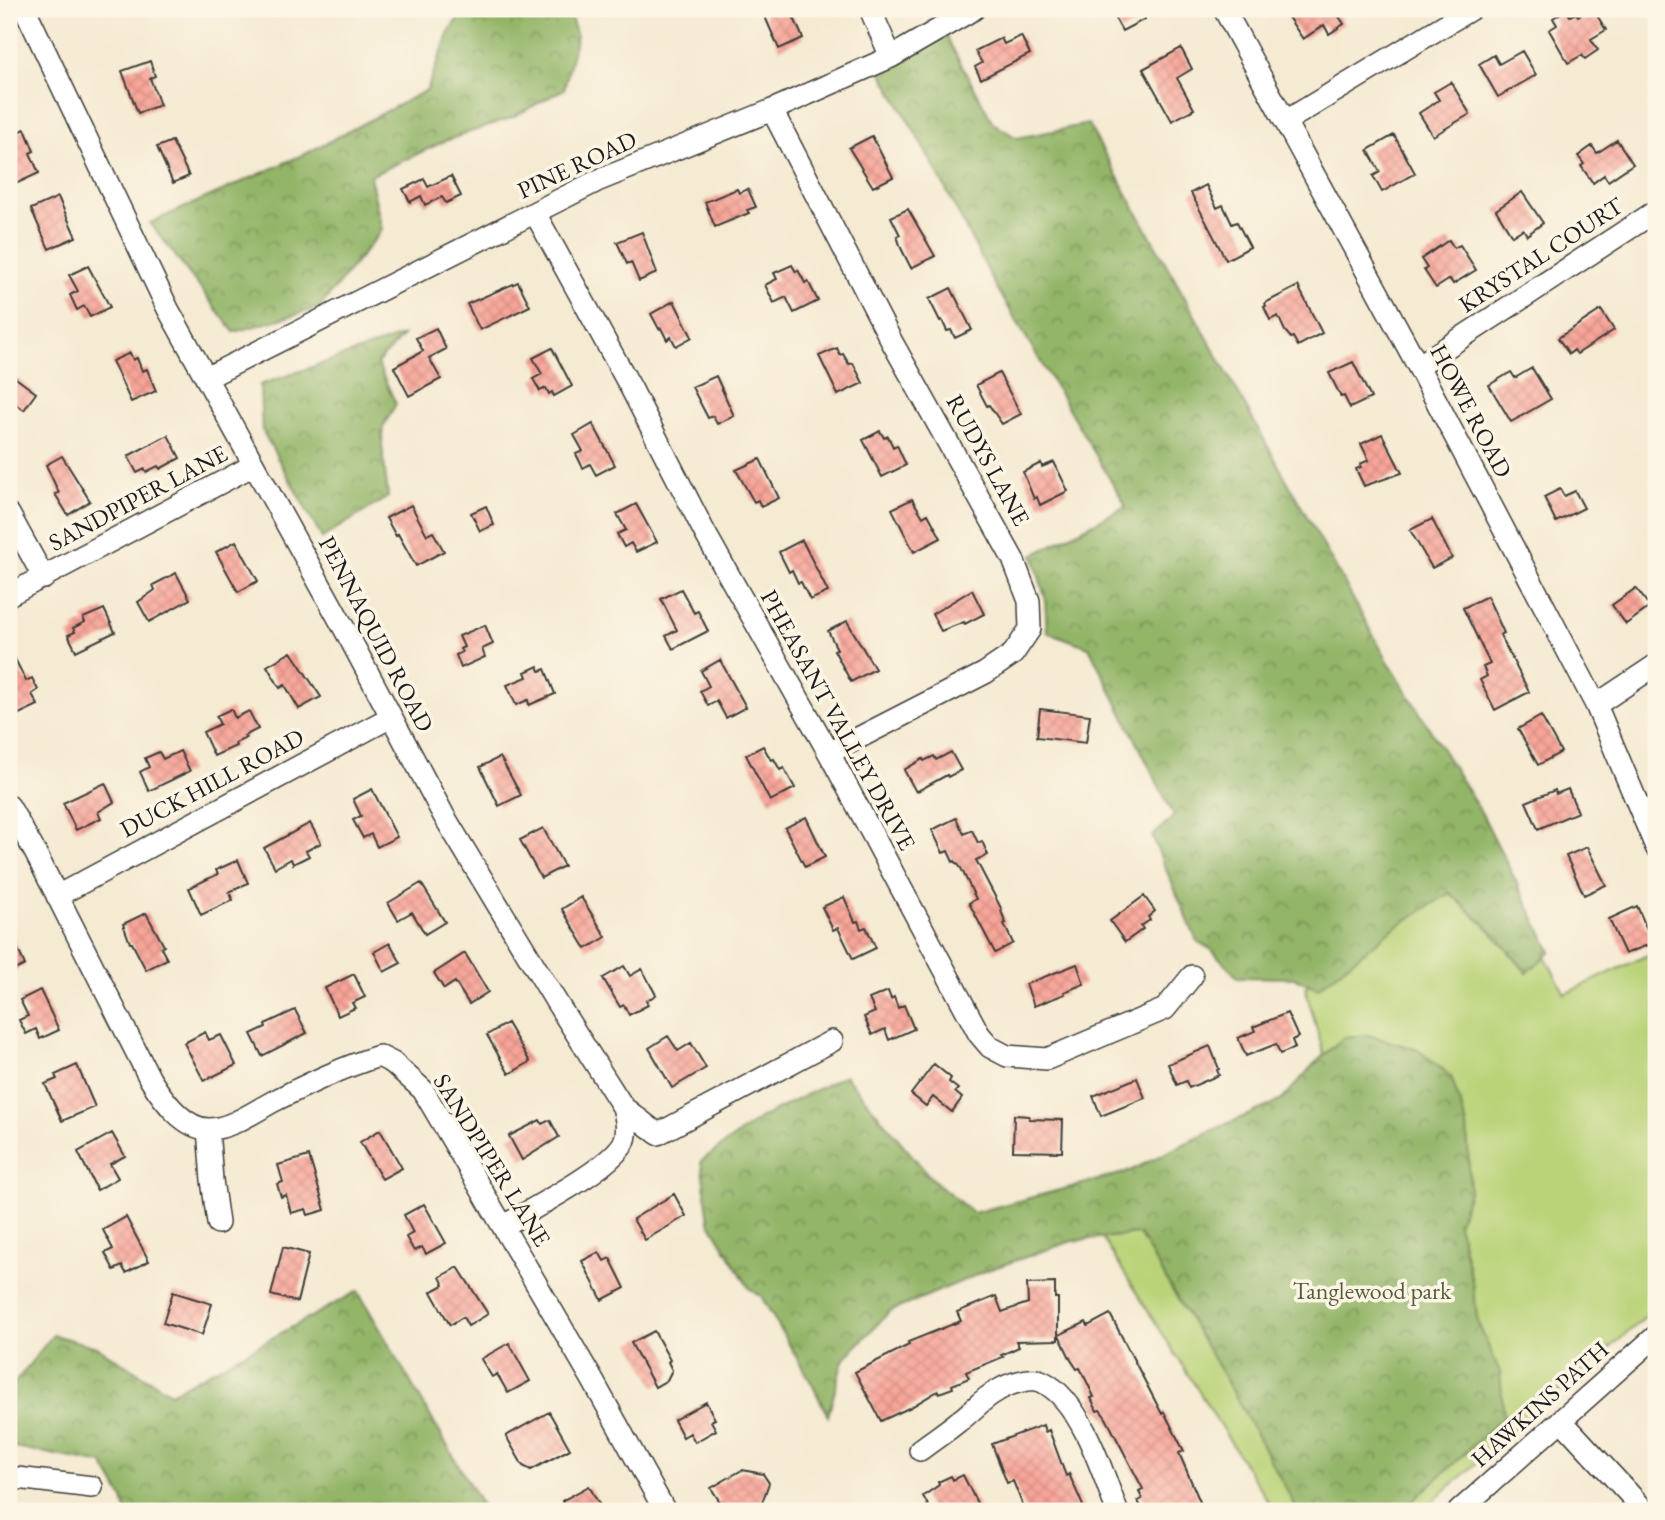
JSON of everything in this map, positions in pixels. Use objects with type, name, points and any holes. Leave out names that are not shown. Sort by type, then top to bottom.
[{"type":"street","name":"PENNAQUID ROAD","points":[[25,9],[168,309],[444,816],[556,1003],[623,1107],[626,1120],[625,1142],[615,1153],[597,1169],[503,1226]]},
{"type":"street","points":[[870,9],[891,57]]},
{"type":"street","name":"PINE ROAD","points":[[206,378],[597,180],[772,110],[891,57],[974,9]]},
{"type":"street","name":"HOWE ROAD","points":[[1224,9],[1418,366],[1596,705],[1656,847]]},
{"type":"street","points":[[1286,121],[1471,9]]},
{"type":"street","name":"RUDYS LANE","points":[[772,110],[892,342],[1013,559],[1029,601],[1030,629],[1013,654],[985,673],[829,753]]},
{"type":"street","name":"KRYSTAL COURT","points":[[1418,366],[1656,211]]},
{"type":"street","name":"PHEASANT VALLEY DRIVE","points":[[534,213],[631,388],[705,533],[829,753],[979,1034],[990,1047],[1007,1056],[1047,1059],[1165,1009],[1192,976]]},
{"type":"street","name":"SANDPIPER LANE","points":[[9,595],[254,465]]},
{"type":"street","points":[[9,514],[44,578]]},
{"type":"street","points":[[1596,705],[1656,665]]},
{"type":"street","name":"DUCK HILL ROAD","points":[[57,896],[391,718]]},
{"type":"street","points":[[9,806],[150,1079],[166,1104],[184,1120],[208,1129],[218,1223]]},
{"type":"street","points":[[623,1107],[658,1134],[832,1041]]},
{"type":"street","name":"SANDPIPER LANE","points":[[208,1129],[233,1123],[331,1074],[379,1056],[393,1063],[424,1090],[665,1511]]},
{"type":"street","name":"HAWKINS PATH","points":[[1459,1511],[1656,1336]]},
{"type":"street","points":[[920,1450],[996,1391],[1023,1381],[1041,1381],[1063,1398],[1080,1423],[1103,1471],[1116,1511]]},
{"type":"street","points":[[1561,1420],[1644,1511]]},
{"type":"street","points":[[9,1477],[92,1487]]},
{"type":"green space","points":[[464,9],[568,9],[577,36],[564,89],[513,117],[445,141],[370,176],[382,230],[319,308],[234,332],[150,223],[309,152],[427,90],[449,32]]},
{"type":"green space","points":[[946,36],[993,123],[1017,138],[1088,124],[1386,658],[1482,814],[1551,951],[1527,973],[1493,933],[1450,893],[1394,928],[1318,988],[1295,978],[1237,977],[1212,950],[1197,941],[1152,837],[1174,816],[1089,647],[1047,632],[1045,597],[1033,555],[1126,506],[994,283],[937,172],[880,70]]},
{"type":"green space","points":[[404,335],[377,363],[396,404],[383,427],[382,445],[388,497],[322,538],[262,430],[260,385]]},
{"type":"green space","name":"Tanglewood park","points":[[1483,839],[1565,994],[1656,951],[1656,1308],[1434,1500],[1425,1511],[1274,1511],[1079,1201],[1334,1091],[1305,987]]},
{"type":"green space","points":[[1368,1035],[1418,1050],[1451,1076],[1467,1125],[1470,1189],[1458,1224],[1472,1281],[1478,1323],[1500,1372],[1504,1417],[1402,1511],[1298,1511],[1233,1392],[1139,1234],[1072,1241],[988,1270],[889,1312],[843,1360],[828,1416],[761,1296],[749,1288],[709,1221],[701,1161],[762,1117],[845,1075],[930,1177],[973,1213],[1128,1172],[1206,1133],[1282,1100],[1314,1064],[1344,1037]]},
{"type":"green space","points":[[358,1291],[485,1511],[126,1511],[123,1499],[103,1464],[9,1446],[9,1411],[13,1385],[53,1335],[97,1347],[171,1393]]},
{"type":"building","points":[[790,9],[803,38],[779,49],[763,12]]},
{"type":"building","points":[[1110,9],[1139,9],[1145,19],[1122,31]]},
{"type":"building","points":[[1301,9],[1334,9],[1344,24],[1329,34],[1324,25],[1303,39],[1288,17]]},
{"type":"building","points":[[1593,9],[1606,30],[1591,39],[1598,50],[1585,59],[1582,55],[1568,63],[1549,30],[1557,25],[1553,18],[1566,10],[1570,16],[1576,13],[1578,16]]},
{"type":"building","points":[[1021,36],[1030,54],[981,79],[975,67],[982,63],[975,51],[1001,38],[1004,44]]},
{"type":"building","points":[[1181,48],[1192,69],[1177,78],[1194,109],[1172,121],[1143,69]]},
{"type":"building","points":[[1522,51],[1536,75],[1498,97],[1479,64],[1494,55],[1499,64]]},
{"type":"building","points":[[150,61],[155,76],[150,78],[160,105],[138,113],[122,71]]},
{"type":"building","points":[[1451,82],[1470,114],[1433,136],[1419,113],[1439,100],[1434,92]]},
{"type":"building","points":[[9,108],[19,132],[25,129],[34,151],[30,153],[39,173],[9,187]]},
{"type":"building","points":[[1394,135],[1415,173],[1382,192],[1373,176],[1380,172],[1368,150]]},
{"type":"building","points":[[872,136],[893,177],[873,187],[849,148]]},
{"type":"building","points":[[1617,140],[1633,164],[1608,181],[1604,175],[1593,183],[1581,166],[1584,164],[1578,156],[1592,146],[1597,153]]},
{"type":"building","points":[[172,141],[189,176],[173,183],[157,147]]},
{"type":"building","points":[[451,176],[461,196],[446,203],[442,197],[425,205],[421,196],[410,202],[403,189],[424,179],[428,187]]},
{"type":"building","points":[[1206,185],[1217,208],[1223,205],[1232,224],[1237,222],[1250,247],[1226,260],[1191,193]]},
{"type":"building","points":[[737,189],[739,193],[748,189],[756,207],[747,210],[749,213],[715,227],[705,202]]},
{"type":"building","points":[[1522,192],[1543,223],[1527,235],[1523,229],[1512,236],[1496,210]]},
{"type":"building","points":[[58,197],[76,237],[49,249],[31,209]]},
{"type":"building","points":[[908,209],[935,256],[911,268],[891,217]]},
{"type":"building","points":[[642,232],[657,273],[639,281],[631,262],[627,264],[617,242]]},
{"type":"building","points":[[1449,240],[1454,248],[1460,245],[1476,270],[1453,284],[1450,279],[1436,288],[1424,270],[1427,268],[1421,259]]},
{"type":"building","points":[[792,265],[805,283],[808,281],[818,301],[794,313],[786,297],[774,303],[765,285],[777,279],[774,273]]},
{"type":"building","points":[[88,266],[110,307],[90,317],[84,306],[77,310],[70,295],[78,291],[69,275]]},
{"type":"building","points":[[518,282],[530,306],[480,330],[467,304]]},
{"type":"building","points":[[1298,286],[1322,333],[1298,346],[1293,337],[1285,331],[1278,316],[1270,320],[1264,307],[1265,303]]},
{"type":"building","points":[[951,288],[972,330],[955,338],[951,330],[947,331],[942,320],[940,321],[929,299]]},
{"type":"building","points":[[674,301],[692,337],[676,346],[671,337],[667,340],[651,314]]},
{"type":"building","points":[[1601,310],[1614,330],[1577,354],[1574,350],[1569,354],[1558,338]]},
{"type":"building","points":[[436,328],[446,349],[429,358],[441,379],[409,396],[394,367],[423,351],[416,338]]},
{"type":"building","points":[[552,348],[572,386],[554,396],[552,392],[549,394],[546,388],[540,391],[533,379],[542,374],[533,358]]},
{"type":"building","points":[[837,348],[849,364],[853,363],[863,383],[838,395],[819,356]]},
{"type":"building","points":[[130,353],[133,360],[137,358],[142,371],[147,369],[156,391],[131,402],[112,361]]},
{"type":"building","points":[[1353,362],[1371,398],[1350,408],[1329,373]]},
{"type":"building","points":[[1532,368],[1551,399],[1511,422],[1489,385],[1511,372],[1515,378]]},
{"type":"building","points":[[9,373],[36,393],[24,410],[9,400]]},
{"type":"building","points":[[999,373],[1021,414],[1002,424],[989,405],[987,406],[976,385]]},
{"type":"building","points":[[716,376],[734,416],[717,424],[713,416],[708,418],[692,387]]},
{"type":"building","points":[[593,424],[615,465],[596,475],[590,464],[583,468],[576,454],[583,451],[574,435]]},
{"type":"building","points":[[880,431],[884,438],[888,436],[893,447],[897,445],[906,465],[882,477],[863,440]]},
{"type":"building","points":[[1382,434],[1402,473],[1364,486],[1356,469],[1369,460],[1361,444]]},
{"type":"building","points":[[168,435],[180,458],[160,469],[158,466],[137,473],[128,456]]},
{"type":"building","points":[[62,456],[90,501],[68,515],[55,494],[59,493],[46,465]]},
{"type":"building","points":[[760,459],[779,498],[761,507],[758,500],[754,502],[736,470]]},
{"type":"building","points":[[1054,462],[1068,491],[1040,505],[1037,497],[1034,499],[1023,472],[1041,463],[1042,467]]},
{"type":"building","points":[[1560,489],[1564,496],[1575,491],[1584,508],[1556,522],[1544,497]]},
{"type":"building","points":[[912,499],[923,517],[928,514],[941,538],[914,552],[892,509]]},
{"type":"building","points":[[636,504],[657,542],[636,552],[631,543],[624,547],[617,534],[626,530],[617,514]]},
{"type":"building","points":[[411,505],[427,535],[433,532],[444,551],[416,566],[386,518]]},
{"type":"building","points":[[486,506],[494,525],[480,531],[471,513]]},
{"type":"building","points":[[1432,519],[1452,558],[1432,568],[1410,530]]},
{"type":"building","points":[[802,540],[828,592],[810,600],[792,570],[789,572],[779,552]]},
{"type":"building","points":[[236,541],[258,581],[238,592],[216,552]]},
{"type":"building","points":[[176,573],[190,599],[149,622],[138,602],[155,590],[153,585]]},
{"type":"building","points":[[1636,588],[1650,607],[1626,624],[1612,605]]},
{"type":"building","points":[[681,589],[694,613],[698,611],[708,631],[673,649],[666,636],[677,630],[661,599]]},
{"type":"building","points":[[972,590],[984,614],[965,624],[964,622],[941,631],[932,614]]},
{"type":"building","points":[[1487,596],[1504,633],[1500,635],[1529,692],[1495,710],[1480,680],[1487,676],[1483,667],[1490,664],[1463,608]]},
{"type":"building","points":[[104,609],[115,632],[76,651],[68,635],[75,632],[73,628],[85,622],[83,618]]},
{"type":"building","points":[[847,621],[875,669],[851,682],[834,650],[837,649],[828,631]]},
{"type":"building","points":[[485,625],[493,644],[482,649],[485,657],[461,668],[456,655],[462,652],[460,649],[464,647],[459,636]]},
{"type":"building","points":[[9,647],[26,681],[32,678],[38,690],[32,694],[38,705],[17,715],[9,699]]},
{"type":"building","points":[[291,652],[321,697],[299,709],[285,685],[280,688],[267,666]]},
{"type":"building","points":[[720,660],[746,707],[726,718],[717,701],[708,706],[700,691],[709,686],[701,671]]},
{"type":"building","points":[[538,666],[540,671],[545,669],[555,694],[529,705],[528,700],[516,705],[507,685],[527,677],[525,672]]},
{"type":"building","points":[[231,709],[235,718],[249,711],[258,729],[244,736],[246,738],[235,743],[236,746],[214,756],[203,732],[220,724],[216,716]]},
{"type":"building","points":[[1040,709],[1090,715],[1086,743],[1037,737]]},
{"type":"building","points":[[1541,716],[1561,752],[1538,765],[1518,729]]},
{"type":"building","points":[[763,746],[780,770],[784,768],[795,788],[770,801],[746,755]]},
{"type":"building","points":[[180,751],[190,771],[149,791],[140,772],[149,767],[145,758],[159,752],[163,759]]},
{"type":"building","points":[[951,752],[961,770],[916,792],[904,770],[923,759],[924,761],[934,756],[936,760]]},
{"type":"building","points":[[500,757],[521,795],[499,806],[480,767]]},
{"type":"building","points":[[105,783],[114,802],[98,812],[101,818],[76,830],[63,803]]},
{"type":"building","points":[[372,789],[397,837],[377,847],[371,834],[363,838],[353,820],[361,816],[353,799]]},
{"type":"building","points":[[1568,789],[1578,812],[1538,829],[1526,802],[1555,790],[1556,794]]},
{"type":"building","points":[[806,817],[825,857],[805,867],[785,828]]},
{"type":"building","points":[[956,818],[964,834],[972,830],[978,843],[982,841],[988,855],[976,860],[1002,910],[1006,923],[1004,924],[1013,943],[995,953],[969,903],[976,899],[961,868],[953,862],[948,851],[943,853],[932,830]]},
{"type":"building","points":[[310,823],[321,843],[306,851],[309,856],[293,864],[291,859],[275,868],[264,848]]},
{"type":"building","points":[[543,828],[564,866],[541,878],[520,840]]},
{"type":"building","points":[[1587,847],[1606,885],[1584,895],[1566,856]]},
{"type":"building","points":[[238,860],[248,883],[229,892],[233,900],[201,915],[189,888],[218,874],[216,870]]},
{"type":"building","points":[[421,883],[445,922],[425,934],[412,912],[398,920],[388,903]]},
{"type":"building","points":[[1144,896],[1155,911],[1148,917],[1150,920],[1141,926],[1143,929],[1125,942],[1110,921]]},
{"type":"building","points":[[581,897],[606,937],[586,949],[562,909]]},
{"type":"building","points":[[844,897],[855,922],[858,921],[861,929],[866,927],[876,948],[853,959],[838,928],[833,930],[822,907]]},
{"type":"building","points":[[1637,906],[1653,943],[1625,954],[1609,919]]},
{"type":"building","points":[[146,913],[164,946],[161,948],[167,959],[146,970],[130,943],[123,924]]},
{"type":"building","points":[[9,929],[25,965],[9,973]]},
{"type":"building","points":[[390,943],[401,963],[384,972],[374,952]]},
{"type":"building","points":[[465,953],[488,992],[469,1004],[455,982],[444,989],[434,973]]},
{"type":"building","points":[[1077,964],[1084,984],[1034,1006],[1026,984]]},
{"type":"building","points":[[624,966],[630,976],[642,969],[656,995],[646,1001],[648,1005],[629,1015],[624,1005],[620,1007],[603,978]]},
{"type":"building","points":[[354,974],[365,997],[352,1003],[355,1008],[338,1016],[325,988]]},
{"type":"building","points":[[40,990],[59,1030],[40,1039],[36,1029],[26,1034],[19,1020],[28,1016],[20,1000]]},
{"type":"building","points":[[888,991],[891,999],[894,997],[898,1008],[904,1005],[914,1029],[889,1040],[885,1029],[872,1035],[864,1017],[875,1012],[869,999]]},
{"type":"building","points":[[295,1010],[307,1033],[262,1056],[251,1034]]},
{"type":"building","points":[[1287,1013],[1298,1037],[1292,1040],[1295,1048],[1280,1054],[1276,1044],[1246,1056],[1238,1038],[1255,1031],[1253,1027]]},
{"type":"building","points":[[507,1023],[530,1062],[509,1074],[487,1035]]},
{"type":"building","points":[[205,1032],[209,1040],[221,1035],[236,1065],[204,1081],[184,1043]]},
{"type":"building","points":[[668,1036],[678,1051],[691,1043],[706,1068],[672,1088],[649,1048]]},
{"type":"building","points":[[1210,1046],[1219,1075],[1189,1088],[1186,1081],[1177,1085],[1168,1064]]},
{"type":"building","points":[[934,1064],[951,1078],[949,1082],[958,1089],[955,1092],[962,1098],[952,1112],[933,1097],[926,1106],[911,1094]]},
{"type":"building","points":[[77,1065],[95,1107],[62,1121],[45,1084],[57,1079],[55,1075]]},
{"type":"building","points":[[1137,1078],[1145,1098],[1101,1116],[1093,1096]]},
{"type":"building","points":[[1014,1115],[1029,1116],[1029,1119],[1063,1120],[1062,1152],[1013,1151]]},
{"type":"building","points":[[540,1120],[542,1124],[550,1120],[559,1137],[522,1160],[509,1136]]},
{"type":"building","points":[[380,1130],[402,1168],[382,1179],[360,1142]]},
{"type":"building","points":[[112,1133],[125,1156],[110,1164],[118,1178],[97,1190],[78,1152]]},
{"type":"building","points":[[309,1156],[325,1210],[308,1215],[306,1209],[291,1213],[286,1195],[281,1197],[277,1184],[283,1182],[278,1165]]},
{"type":"building","points":[[674,1194],[686,1216],[645,1240],[633,1219]]},
{"type":"building","points":[[424,1204],[446,1243],[426,1254],[422,1247],[414,1251],[406,1237],[413,1233],[404,1215]]},
{"type":"building","points":[[126,1217],[149,1261],[126,1273],[122,1266],[114,1270],[105,1253],[113,1249],[103,1230]]},
{"type":"building","points":[[283,1247],[309,1254],[297,1302],[271,1295]]},
{"type":"building","points":[[599,1252],[604,1261],[610,1258],[625,1288],[602,1300],[582,1261]]},
{"type":"building","points":[[458,1267],[488,1314],[468,1326],[463,1317],[450,1325],[431,1292],[444,1285],[440,1277]]},
{"type":"building","points":[[1055,1283],[1055,1298],[1058,1298],[1058,1340],[1016,1341],[1019,1347],[1001,1355],[1003,1357],[966,1372],[969,1378],[952,1385],[953,1388],[939,1393],[938,1391],[881,1421],[855,1372],[909,1345],[908,1342],[961,1321],[957,1312],[996,1296],[1002,1312],[1028,1303],[1027,1284]]},
{"type":"building","points":[[173,1292],[212,1304],[202,1335],[163,1323]]},
{"type":"building","points":[[1110,1314],[1184,1451],[1179,1453],[1204,1511],[1143,1511],[1138,1501],[1142,1499],[1139,1491],[1143,1489],[1106,1418],[1100,1410],[1097,1411],[1091,1398],[1094,1397],[1080,1368],[1077,1369],[1071,1360],[1059,1335],[1086,1322],[1088,1326]]},
{"type":"building","points":[[654,1331],[670,1360],[668,1362],[672,1370],[667,1380],[655,1387],[631,1343]]},
{"type":"building","points":[[509,1343],[530,1381],[508,1393],[497,1374],[492,1377],[481,1359]]},
{"type":"building","points":[[706,1402],[715,1419],[711,1421],[716,1430],[695,1442],[690,1433],[683,1437],[674,1420]]},
{"type":"building","points":[[549,1412],[570,1449],[531,1470],[523,1466],[506,1436]]},
{"type":"building","points":[[1043,1425],[1045,1432],[1049,1430],[1066,1476],[1069,1474],[1084,1508],[1074,1511],[1025,1511],[1013,1481],[1007,1483],[992,1444]]},
{"type":"building","points":[[742,1470],[763,1474],[769,1483],[759,1511],[704,1511],[720,1502],[711,1488]]},
{"type":"building","points":[[963,1475],[981,1511],[931,1511],[923,1496],[939,1485],[938,1482],[951,1476],[953,1480]]},
{"type":"building","points":[[589,1486],[603,1511],[567,1511],[562,1501]]}]
